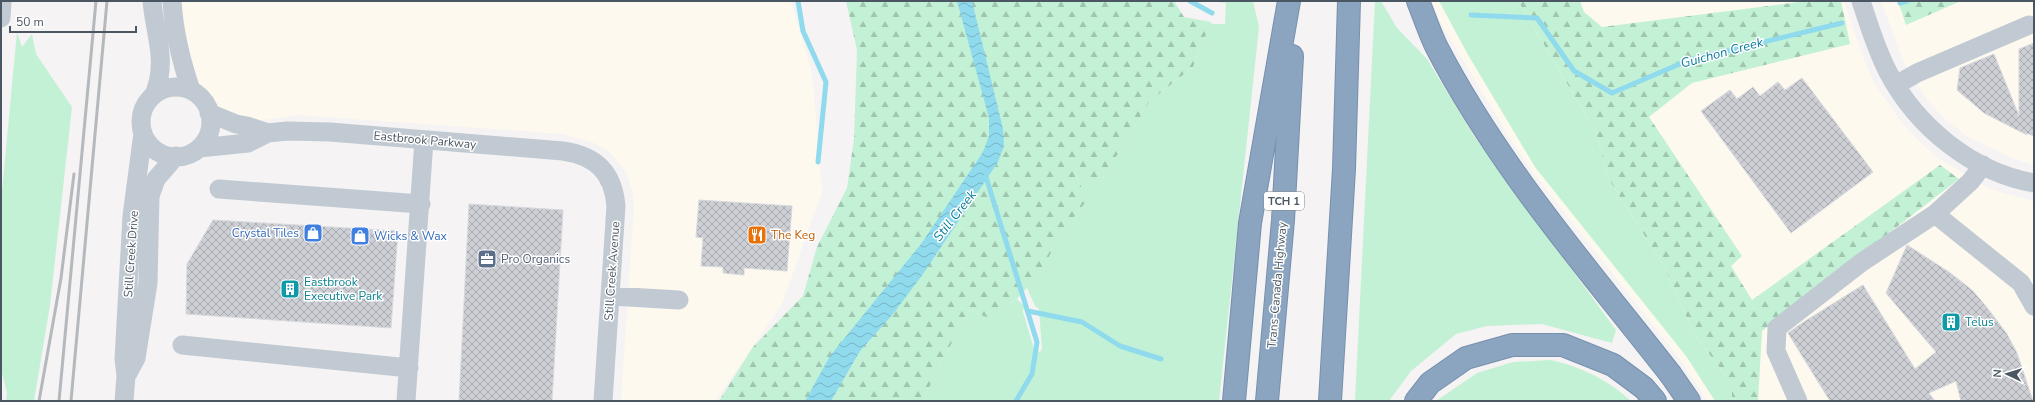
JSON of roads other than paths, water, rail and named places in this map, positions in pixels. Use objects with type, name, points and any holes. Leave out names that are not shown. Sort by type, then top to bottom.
[{"type":"highway","points":[[1234,401],[1250,223],[1289,1]]},
{"type":"highway","name":"Trans-Canada Highway","points":[[1267,401],[1283,220],[1294,1]]},
{"type":"highway","points":[[1330,401],[1344,169],[1349,1]]},
{"type":"highway","points":[[1418,1],[1436,45],[1481,124],[1540,207],[1671,375],[1689,401]]},
{"type":"highway","points":[[1416,401],[1430,383],[1466,358],[1512,345],[1563,345],[1613,365],[1644,388],[1655,401]]},
{"type":"street","points":[[1,18],[2,1]]},
{"type":"street","name":"Still Creek Drive","points":[[124,401],[126,376],[124,359],[128,278],[132,216],[143,133],[142,116],[144,108],[154,95],[160,75],[162,58],[152,1]]},
{"type":"street","points":[[172,1],[180,57],[191,90]]},
{"type":"street","points":[[1860,1],[1874,43],[1896,85],[1912,109],[1932,130],[1961,152],[1983,165],[2014,178],[2034,183]]},
{"type":"street","points":[[1896,85],[1917,73],[2029,25]]},
{"type":"street","points":[[143,133],[146,140],[155,150],[167,156],[176,156],[188,154],[199,148],[209,132],[209,113],[203,100],[191,90],[172,87],[154,95]]},
{"type":"street","name":"Eastbrook Parkway","points":[[209,113],[236,124],[268,133]]},
{"type":"street","name":"Eastbrook Parkway","points":[[199,148],[248,143],[268,133],[287,131],[330,132],[563,151],[582,155]]},
{"type":"street","points":[[406,401],[424,140]]},
{"type":"street","name":"Still Creek Avenue","points":[[582,155],[598,164],[603,170],[609,179],[615,197],[616,220],[603,401]]},
{"type":"street","name":"Still Creek Drive","points":[[126,376],[136,358],[148,283],[150,196],[156,179],[176,156]]},
{"type":"street","points":[[1798,401],[1776,351],[1777,328],[1862,262],[1935,214],[1971,181],[1983,165]]},
{"type":"street","points":[[219,189],[420,204]]},
{"type":"street","points":[[1935,214],[2021,283],[2034,306]]},
{"type":"street","points":[[611,296],[679,300]]},
{"type":"street","points":[[182,345],[409,368]]},
{"type":"water","name":"Still Creek","points":[[957,1],[972,1],[1003,129],[1004,146],[998,162],[923,274],[893,314],[860,351],[831,401],[805,401],[830,356],[921,244],[983,152],[989,136],[989,118]]},
{"type":"waterway","points":[[798,1],[803,31],[826,82],[818,162]]},
{"type":"waterway","name":"Guichon Creek","points":[[1190,1],[1212,13]]},
{"type":"waterway","name":"Guichon Creek","points":[[1900,3],[1907,1]]},
{"type":"waterway","name":"Guichon Creek","points":[[1471,15],[1537,18],[1574,71],[1612,93],[1689,60],[1842,23]]},
{"type":"waterway","points":[[986,177],[1037,342],[1032,374],[1016,401]]},
{"type":"waterway","points":[[1028,311],[1082,322],[1120,346],[1161,359]]},
{"type":"railway","points":[[59,401],[96,1]]},
{"type":"railway","points":[[71,401],[107,1]]},
{"type":"railway","points":[[39,401],[61,278],[74,174]]},
{"type":"place","name":"Crystal Tiles","points":[[313,233]]},
{"type":"place","name":"The Keg","points":[[757,235]]},
{"type":"place","name":"Wicks & Wax","points":[[360,236]]},
{"type":"place","name":"Pro Organics","points":[[487,259]]},
{"type":"place","name":"Eastbrook Executive Park","points":[[290,289]]},
{"type":"place","name":"Telus","points":[[1951,322]]}]
